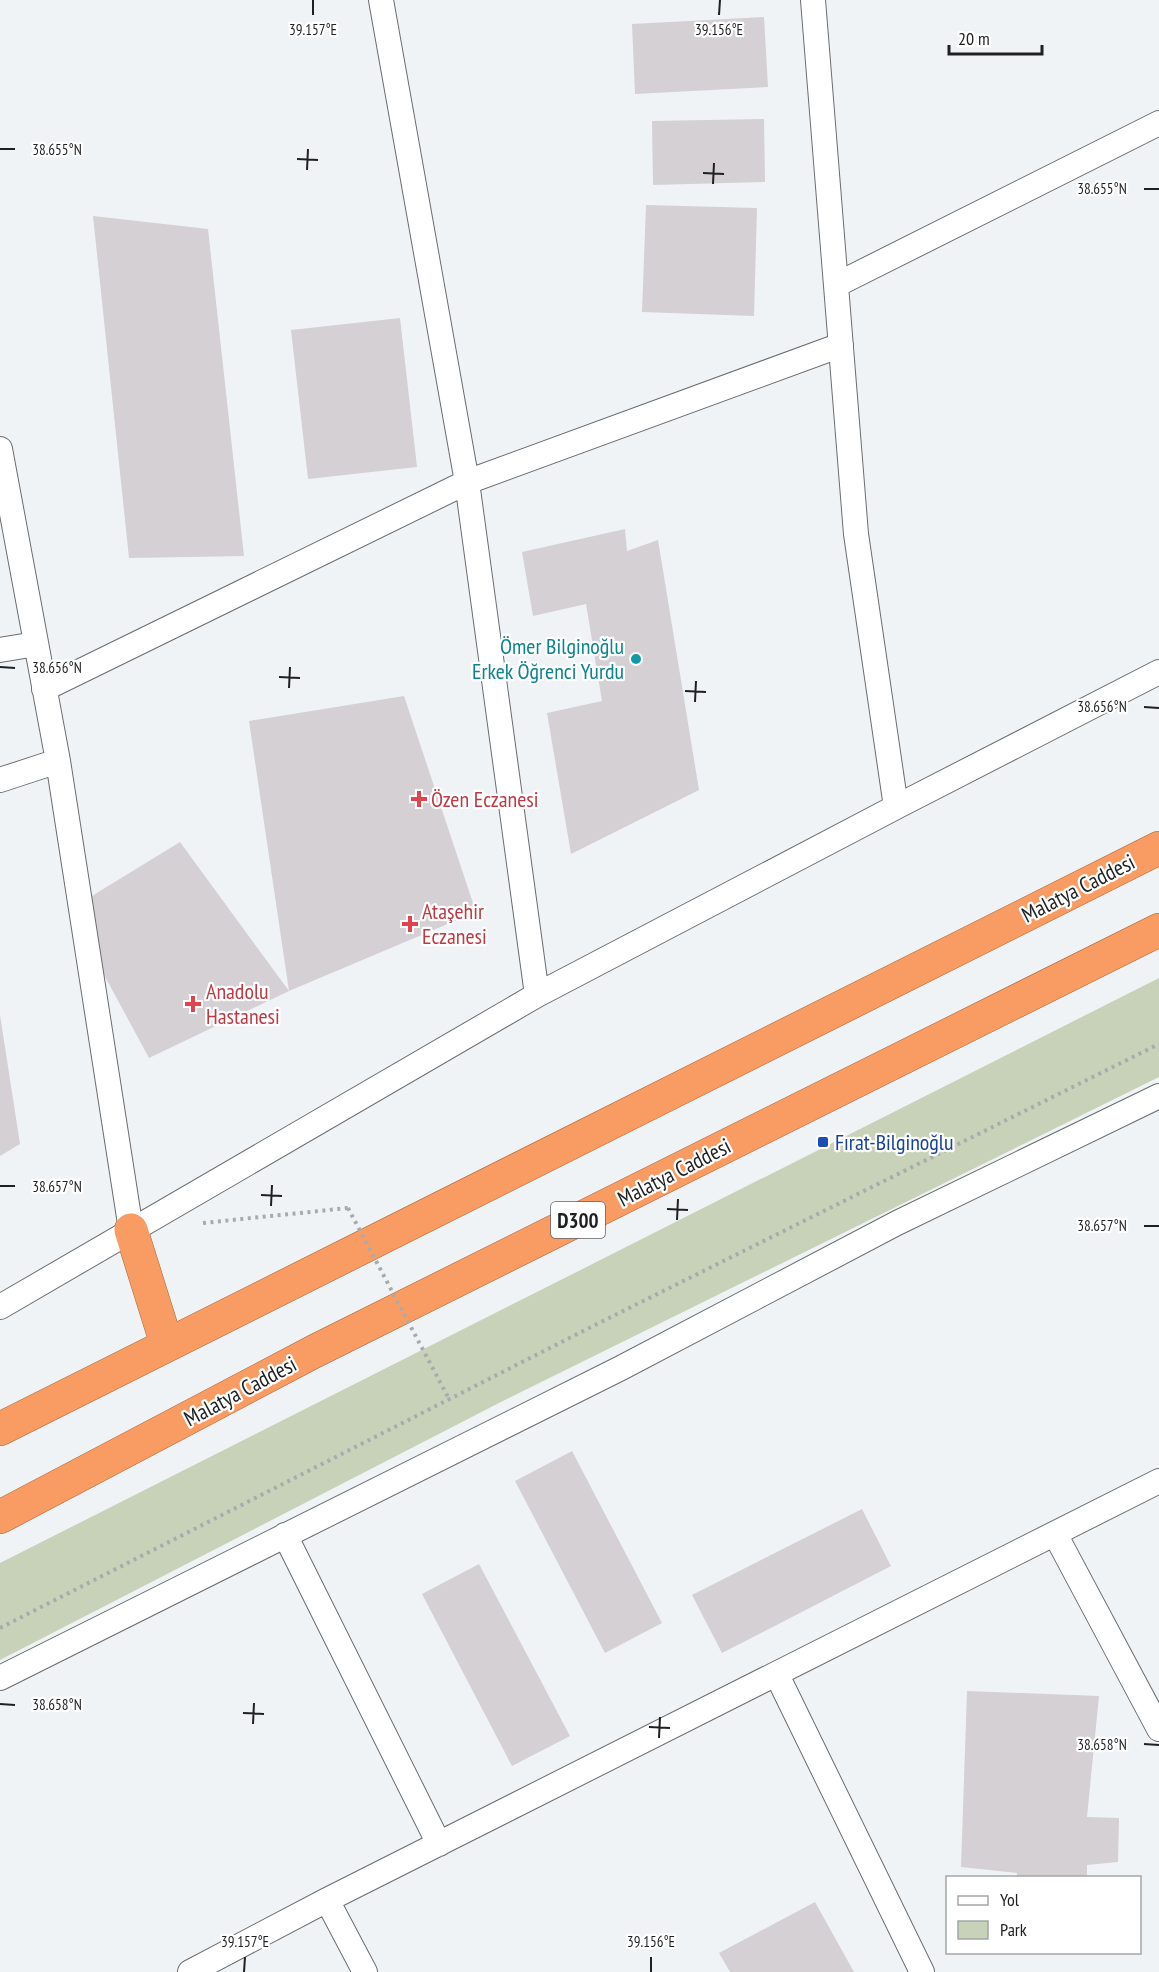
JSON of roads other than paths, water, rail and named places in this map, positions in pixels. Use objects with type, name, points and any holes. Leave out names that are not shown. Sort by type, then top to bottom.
[{"type":"highway","name":"Malatya Caddesi","points":[[0,1429],[1159,848]]},
{"type":"highway","name":"Malatya Caddesi","points":[[0,1517],[315,1351],[1159,930]]},
{"type":"highway","points":[[131,1230],[167,1345]]},
{"type":"street","points":[[381,0],[467,482],[537,994]]},
{"type":"street","points":[[813,0],[856,534],[896,807]]},
{"type":"street","points":[[836,285],[1159,123]]},
{"type":"street","points":[[44,689],[467,482],[841,345]]},
{"type":"street","points":[[0,449],[58,761],[131,1230]]},
{"type":"street","points":[[0,650],[36,644]]},
{"type":"street","points":[[0,1307],[537,994],[1159,672]]},
{"type":"street","points":[[0,780],[58,761]]},
{"type":"street","points":[[0,1678],[621,1368],[897,1223],[1159,1096]]},
{"type":"street","points":[[190,1972],[327,1900],[1159,1481]]},
{"type":"street","points":[[1055,1534],[1159,1729]]},
{"type":"street","points":[[285,1535],[439,1844]]},
{"type":"street","points":[[777,1675],[922,1972]]},
{"type":"street","points":[[327,1900],[365,1972]]},
{"type":"place","name":"Ömer Bilginoğlu Erkek Öğrenci Yurdu","points":[[636,659]]},
{"type":"place","name":"Özen Eczanesi","points":[[419,799]]},
{"type":"place","name":"Ataşehir Eczanesi","points":[[410,924]]},
{"type":"place","name":"Anadolu Hastanesi","points":[[193,1004]]},
{"type":"place","name":"Fırat-Bilginoğlu","points":[[823,1142]]}]
